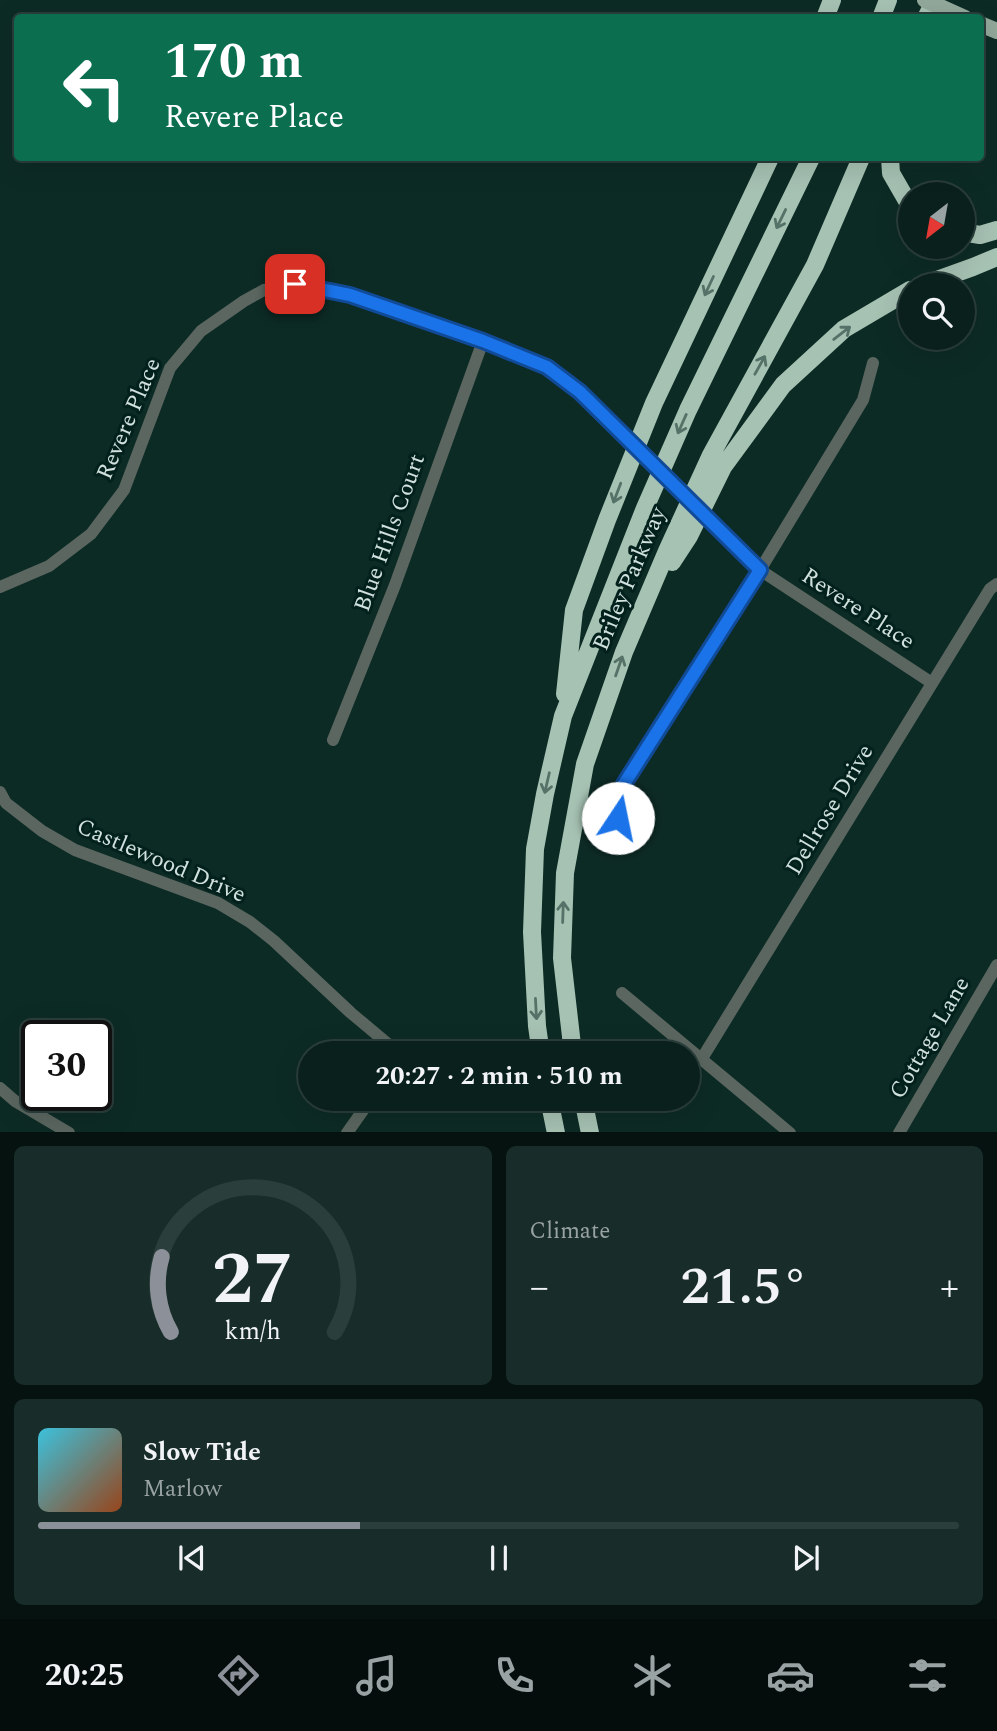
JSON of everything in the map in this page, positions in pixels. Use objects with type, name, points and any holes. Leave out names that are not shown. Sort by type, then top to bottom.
[{"type":"highway","points":[[563,716],[574,610],[607,520],[654,403],[769,161]]},
{"type":"highway","name":"Briley Parkway","points":[[539,1041],[532,932],[536,849],[545,794],[563,716],[645,508],[739,303],[810,161]]},
{"type":"highway","name":"Briley Parkway","points":[[572,1041],[562,958],[565,873],[585,764],[624,652],[711,455],[815,265],[860,161]]},
{"type":"highway","points":[[890,161],[891,173],[898,185]]},
{"type":"highway","points":[[975,234],[997,230]]},
{"type":"highway","points":[[956,273],[997,257]]},
{"type":"highway","points":[[645,603],[689,536],[723,467],[783,385],[844,330],[898,297]]},
{"type":"highway","points":[[552,1111],[556,1132]]},
{"type":"highway","points":[[586,1111],[590,1132]]},
{"type":"main road","points":[[925,0],[956,14]]},
{"type":"street","name":"Revere Place","points":[[0,587],[49,566],[91,534],[124,490],[170,368],[201,331],[264,290],[295,284],[350,295],[483,341],[547,367],[580,392],[760,570],[932,682]]},
{"type":"street","name":"Blue Hills Court","points":[[332,740],[395,585],[483,341]]},
{"type":"street","points":[[618,818],[618,804],[624,784],[760,570],[863,400],[873,363]]},
{"type":"street","name":"Dellrose Drive","points":[[701,1060],[932,682],[990,589],[997,584]]},
{"type":"street","name":"Castlewood Drive","points":[[0,792],[6,803],[42,831],[75,850],[218,903],[250,922],[384,1041]]},
{"type":"street","name":"Cottage Lane","points":[[899,1132],[997,965]]},
{"type":"street","points":[[622,993],[790,1132]]},
{"type":"street","points":[[0,1088],[15,1101],[69,1132]]},
{"type":"street","points":[[346,1132],[362,1111]]},
{"type":"route","points":[[295,284],[350,295],[483,341],[547,367],[580,392],[760,570],[624,784],[618,804],[618,818]]}]
